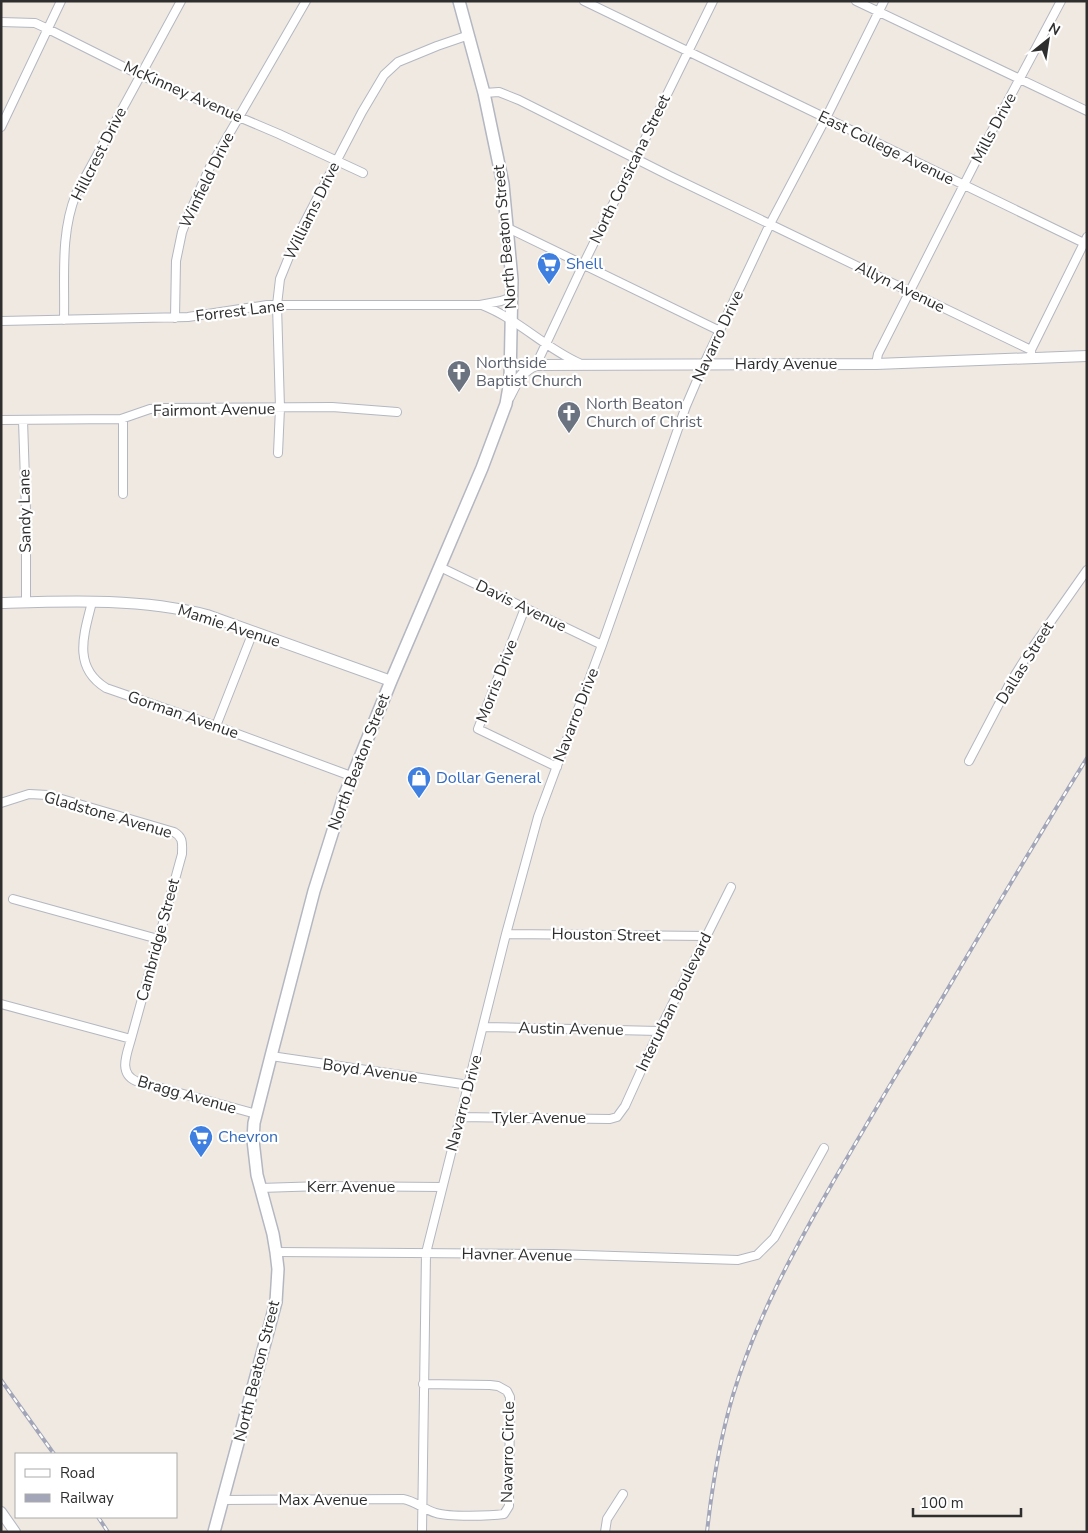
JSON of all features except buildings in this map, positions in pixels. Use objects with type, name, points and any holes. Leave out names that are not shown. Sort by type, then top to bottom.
[{"type":"main road","name":"North Beaton Street","points":[[214,1532],[276,1302],[278,1269],[274,1234],[260,1188],[254,1155],[253,1140],[256,1114],[314,891],[334,825],[351,776],[482,468],[506,404],[510,381],[512,297],[503,184],[484,93],[459,1]]},
{"type":"street","points":[[1,127],[61,1]]},
{"type":"street","name":"Hillcrest Drive","points":[[64,320],[65,235],[71,207],[181,1]]},
{"type":"street","name":"Winfield Drive","points":[[175,318],[176,261],[182,232],[210,167],[306,1]]},
{"type":"street","name":"East College Avenue","points":[[584,1],[964,186],[1085,240]]},
{"type":"street","name":"North Corsicana Street","points":[[536,365],[713,1]]},
{"type":"street","points":[[856,1],[1087,111]]},
{"type":"street","name":"Navarro Drive","points":[[422,1532],[426,1253],[506,934],[538,817],[602,645],[686,406],[770,224],[826,118],[884,1]]},
{"type":"street","name":"Mills Drive","points":[[876,364],[878,354],[1061,1]]},
{"type":"street","name":"McKinney Avenue","points":[[1,22],[35,23],[140,75],[239,116],[363,173]]},
{"type":"street","name":"Williams Drive","points":[[278,453],[280,408],[277,305],[280,279],[297,237],[362,112],[384,75],[390,68],[406,58],[469,35]]},
{"type":"street","name":"Allyn Avenue","points":[[484,93],[499,92],[519,100],[910,292],[1031,354]]},
{"type":"street","points":[[508,228],[720,331]]},
{"type":"street","points":[[1031,354],[1085,240]]},
{"type":"street","name":"Forrest Lane","points":[[1,321],[175,318],[277,305],[480,304],[501,301],[512,297]]},
{"type":"street","name":"Forrest Lane","points":[[480,304],[493,309],[567,358],[584,365]]},
{"type":"street","name":"Hardy Avenue","points":[[536,365],[876,364],[1031,354],[1087,356]]},
{"type":"street","points":[[506,404],[521,374],[528,368],[536,365]]},
{"type":"street","name":"Fairmont Avenue","points":[[1,420],[123,419],[150,409],[163,408],[332,407],[397,412]]},
{"type":"street","points":[[123,419],[123,494]]},
{"type":"street","name":"Sandy Lane","points":[[23,420],[26,602]]},
{"type":"street","name":"Davis Avenue","points":[[440,567],[602,645]]},
{"type":"street","name":"Dallas Street","points":[[970,761],[1010,683],[1087,570]]},
{"type":"street","name":"Mamie Avenue","points":[[1,603],[92,602],[169,607],[186,610],[207,615],[391,681]]},
{"type":"street","name":"Gorman Avenue","points":[[92,602],[82,643],[85,662],[95,681],[106,688],[351,776]]},
{"type":"street","name":"Morris Drive","points":[[525,608],[478,729],[557,767]]},
{"type":"street","points":[[216,726],[253,632]]},
{"type":"street","name":"Gladstone Avenue","points":[[1,803],[29,794],[48,795],[174,832],[179,835],[182,842]]},
{"type":"street","name":"Cambridge Street","points":[[131,1039],[182,854],[182,842]]},
{"type":"street","name":"Interurban Boulevard","points":[[617,1117],[625,1106],[659,1031],[731,887]]},
{"type":"street","points":[[13,900],[158,939]]},
{"type":"street","name":"Houston Street","points":[[506,934],[706,936]]},
{"type":"street","points":[[1,1004],[131,1039]]},
{"type":"street","name":"Austin Avenue","points":[[484,1027],[659,1031]]},
{"type":"street","name":"Bragg Avenue","points":[[131,1039],[125,1065],[126,1073],[130,1078],[256,1114]]},
{"type":"street","name":"Boyd Avenue","points":[[271,1056],[469,1085]]},
{"type":"street","name":"Tyler Avenue","points":[[460,1118],[610,1119],[617,1117]]},
{"type":"street","name":"Havner Avenue","points":[[276,1252],[553,1254],[738,1260],[757,1255],[774,1238],[824,1148]]},
{"type":"street","name":"Kerr Avenue","points":[[260,1188],[323,1186],[442,1187]]},
{"type":"street","name":"Navarro Circle","points":[[422,1507],[440,1514],[504,1514],[509,1506],[510,1454],[510,1397],[507,1390],[490,1385],[423,1384]]},
{"type":"street","points":[[605,1532],[607,1519],[623,1494]]},
{"type":"street","name":"Max Avenue","points":[[223,1500],[403,1499],[410,1500],[422,1507]]},
{"type":"street","points":[[1,1512],[15,1532]]},
{"type":"railway","points":[[707,1532],[711,1497],[724,1428],[742,1367],[764,1312],[804,1233],[833,1182],[1087,758]]},
{"type":"railway","points":[[1,1380],[53,1453]]},
{"type":"railway","points":[[99,1518],[108,1532]]},
{"type":"place","name":"Shell","points":[[549,285]]},
{"type":"place","name":"Northside Baptist Church","points":[[459,393]]},
{"type":"place","name":"North Beaton Church of Christ","points":[[569,434]]},
{"type":"place","name":"Dollar General","points":[[419,799]]},
{"type":"place","name":"Chevron","points":[[201,1158]]}]
